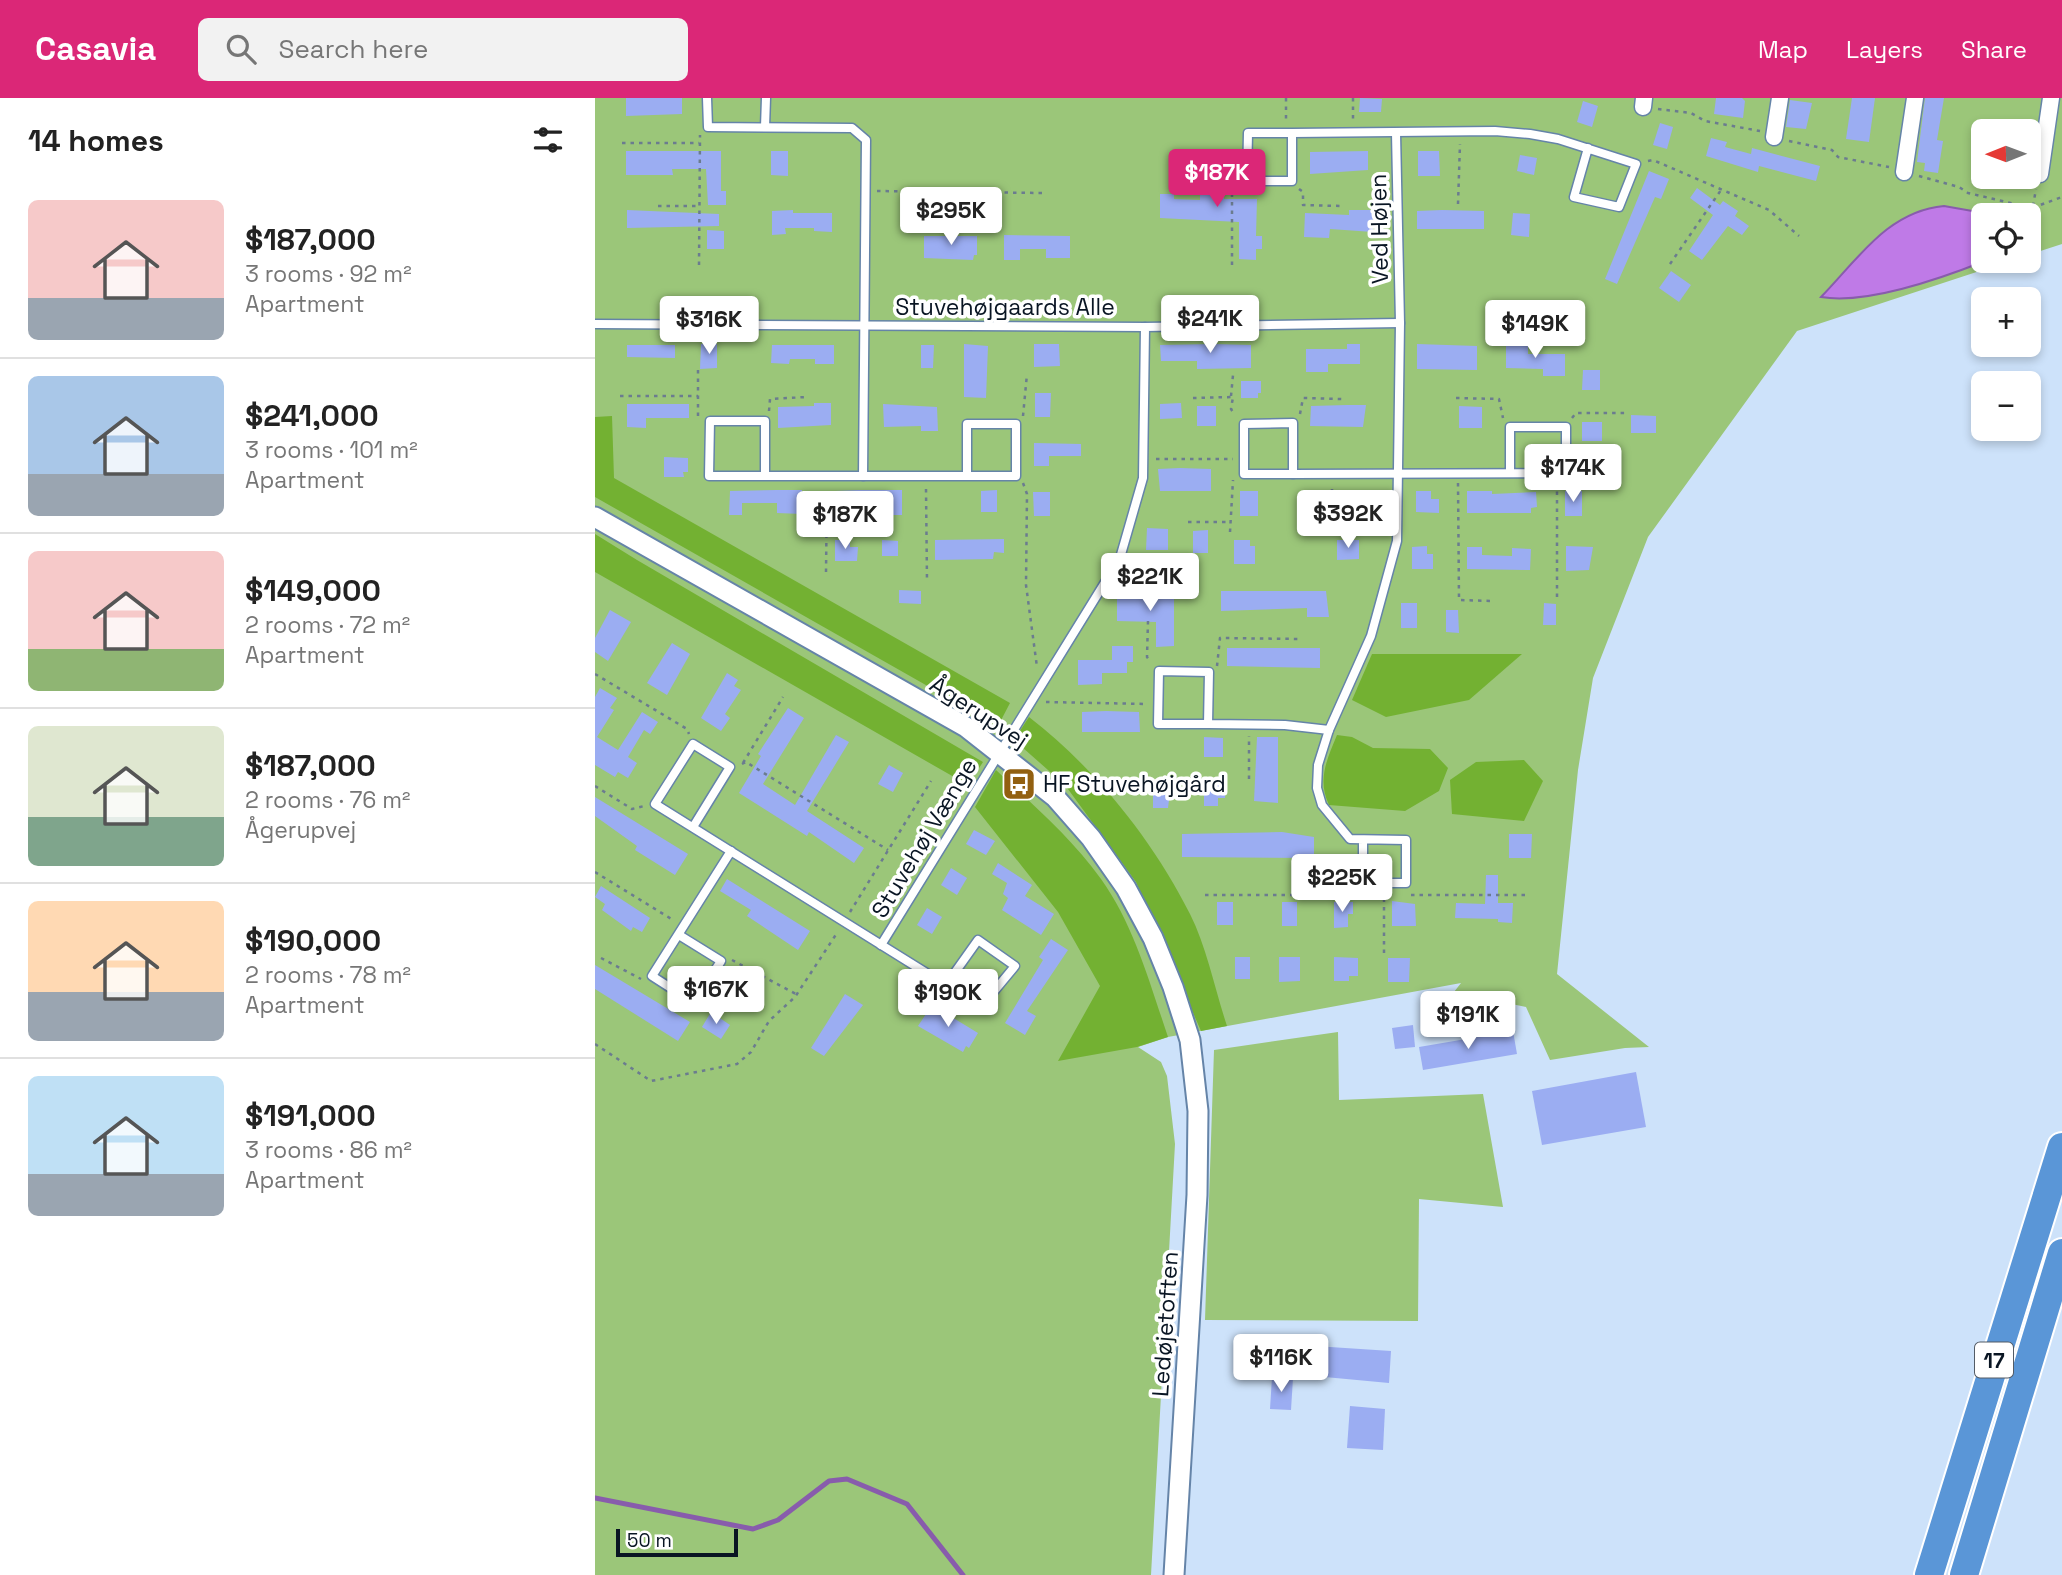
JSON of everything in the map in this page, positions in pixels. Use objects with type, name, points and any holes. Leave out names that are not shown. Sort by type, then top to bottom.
[{"type":"highway","name":"17","points":[[1928,1575],[2062,1147]]},
{"type":"highway","name":"17","points":[[1966,1568],[2062,1254]]},
{"type":"street","points":[[1774,137],[1780,98]]},
{"type":"street","points":[[1904,172],[1915,98]]},
{"type":"street","points":[[2041,167],[2051,98]]},
{"type":"street","name":"Ågerupvej","points":[[595,517],[966,727],[1055,797],[1091,838],[1126,887],[1153,938],[1173,986],[1190,1040],[1195,1076]]},
{"type":"street","name":"Ledøjetoften","points":[[1174,1575],[1198,1195],[1199,1135],[1195,1076]]},
{"type":"lane","points":[[707,98],[708,127]]},
{"type":"lane","points":[[765,127],[766,98]]},
{"type":"lane","name":"Stuvehøjgaards Alle","points":[[708,127],[852,128],[866,141],[863,476]]},
{"type":"lane","points":[[1289,133],[1292,181],[1247,181],[1248,133],[1460,131],[1531,134],[1588,148],[1634,163],[1619,207],[1574,197],[1588,148]]},
{"type":"lane","name":"Ved Højen","points":[[1363,839],[1350,839],[1322,804],[1317,788],[1318,765],[1329,730],[1371,636],[1397,541],[1400,323],[1396,133]]},
{"type":"lane","name":"Stuvehøjgaards Alle","points":[[595,324],[1145,327],[1400,323]]},
{"type":"lane","name":"Stuvehøjgaards Alle","points":[[999,751],[1120,558],[1143,478],[1145,327]]},
{"type":"lane","points":[[765,476],[765,421],[710,423],[709,476],[765,476],[828,476],[863,476],[926,476],[967,476],[1016,476],[1016,424],[967,424],[967,476]]},
{"type":"lane","points":[[1293,474],[1292,424],[1244,424],[1244,472],[1293,474],[1566,473],[1564,427],[1510,427],[1510,473]]},
{"type":"lane","points":[[1208,724],[1209,672],[1159,671],[1159,724],[1208,724],[1249,724],[1329,730]]},
{"type":"lane","points":[[655,804],[693,744],[730,767],[693,827]]},
{"type":"lane","name":"Stuvehøj Vænge","points":[[881,944],[999,751]]},
{"type":"lane","name":"Stuvehøj Vænge","points":[[655,804],[981,1007],[1015,966],[978,940],[946,985]]},
{"type":"lane","points":[[1363,839],[1406,839],[1406,883],[1363,883],[1363,839]]},
{"type":"lane","points":[[681,931],[721,961],[694,1003],[652,976],[731,851]]},
{"type":"path","points":[[1286,98],[1289,133]]},
{"type":"path","points":[[1353,98],[1353,133]]},
{"type":"path","points":[[699,265],[699,132],[708,127]]},
{"type":"path","points":[[1458,204],[1460,131]]},
{"type":"path","points":[[622,143],[699,143]]},
{"type":"path","points":[[1634,163],[1653,160],[1769,210],[1799,236]]},
{"type":"path","points":[[1904,172],[1959,187],[1968,193],[2032,208],[2062,197]]},
{"type":"path","points":[[1192,191],[1232,192],[1247,181]]},
{"type":"path","points":[[1287,181],[1303,192],[1303,205],[1342,206]]},
{"type":"path","points":[[1670,264],[1721,190]]},
{"type":"path","points":[[866,191],[1042,193]]},
{"type":"path","points":[[1232,192],[1232,265]]},
{"type":"path","points":[[658,206],[699,206]]},
{"type":"path","points":[[698,370],[698,423],[710,423]]},
{"type":"path","points":[[1016,424],[1026,412],[1027,374]]},
{"type":"path","points":[[1233,375],[1231,410],[1244,428]]},
{"type":"path","points":[[620,396],[698,396]]},
{"type":"path","points":[[760,421],[769,412],[770,399],[807,397]]},
{"type":"path","points":[[1193,398],[1231,397]]},
{"type":"path","points":[[1292,424],[1303,411],[1303,398],[1342,399]]},
{"type":"path","points":[[1456,398],[1499,399],[1502,415],[1510,427]]},
{"type":"path","points":[[1564,427],[1576,413],[1626,413]]},
{"type":"path","points":[[1143,459],[1244,460]]},
{"type":"path","points":[[1230,532],[1232,480],[1244,472]]},
{"type":"path","points":[[1557,473],[1557,597]]},
{"type":"path","points":[[1332,474],[1332,535]]},
{"type":"path","points":[[1458,474],[1459,600],[1493,601]]},
{"type":"path","points":[[826,572],[828,476]]},
{"type":"path","points":[[926,476],[927,581]]},
{"type":"path","points":[[1016,476],[1026,486],[1027,494],[1026,585],[1040,686]]},
{"type":"path","points":[[1188,522],[1231,522]]},
{"type":"path","points":[[1148,621],[1147,657],[1159,671]]},
{"type":"path","points":[[1209,672],[1220,664],[1220,638],[1300,639]]},
{"type":"path","points":[[595,674],[687,729],[693,744]]},
{"type":"path","points":[[730,767],[743,763],[783,697]]},
{"type":"path","points":[[1030,702],[1158,704]]},
{"type":"path","points":[[1248,779],[1249,724]]},
{"type":"path","points":[[743,763],[888,850]]},
{"type":"path","points":[[595,1044],[651,1080],[737,1063],[751,1052],[769,1021],[796,995],[931,781]]},
{"type":"path","points":[[595,786],[632,809],[655,804]]},
{"type":"path","points":[[595,872],[681,931]]},
{"type":"path","points":[[1384,883],[1384,953]]},
{"type":"path","points":[[601,958],[638,980],[652,976]]},
{"type":"path","points":[[721,961],[736,960],[796,995]]},
{"type":"green space","points":[[595,98],[2062,98],[2062,244],[2041,251],[2041,203],[1971,203],[1971,273],[1973,273],[1797,331],[1648,537],[1593,678],[1578,770],[1557,974],[1649,1047],[1625,1048],[1550,1060],[1526,1007],[1454,992],[1461,983],[1168,1037],[1138,1047],[1161,1062],[1167,1076],[1175,1144],[1151,1575],[595,1575]]},
{"type":"green space","points":[[612,416],[614,478],[1010,703],[998,726],[595,497],[595,417]]},
{"type":"green space","points":[[595,534],[983,762],[968,785],[595,572]]},
{"type":"green space","points":[[1372,654],[1522,654],[1469,700],[1386,717],[1352,700]]},
{"type":"green space","points":[[1029,717],[1054,737],[1099,782],[1140,832],[1158,859],[1196,927],[1227,1026],[1201,1031],[1136,882],[1065,785],[1014,740]]},
{"type":"green space","points":[[1337,735],[1352,737],[1373,748],[1430,749],[1448,768],[1439,791],[1405,811],[1329,805],[1325,796],[1324,778]]},
{"type":"green space","points":[[1524,760],[1543,781],[1524,821],[1452,814],[1450,780],[1476,762]]},
{"type":"green space","points":[[996,770],[1077,849],[1113,897],[1140,955],[1168,1037],[1137,1047],[1058,1061],[1100,986],[1058,912],[975,807]]},
{"type":"green space","points":[[1338,1032],[1339,1100],[1483,1094],[1503,1207],[1419,1199],[1418,1321],[1205,1320],[1214,1050]]},
{"type":"shaded area","points":[[1944,206],[1971,211],[1971,266],[1882,294],[1821,297],[1875,239],[1906,217]]},
{"type":"building","points":[[626,98],[682,98],[682,114],[626,116]]},
{"type":"building","points":[[1360,98],[1382,99],[1381,112],[1359,112]]},
{"type":"building","points":[[1716,98],[1742,98],[1745,101],[1743,118],[1714,114]]},
{"type":"building","points":[[1852,98],[1875,98],[1869,142],[1846,139]]},
{"type":"building","points":[[1925,98],[1944,98],[1937,140],[1943,141],[1938,173],[1924,171],[1925,163],[1917,162]]},
{"type":"building","points":[[1790,100],[1812,103],[1806,129],[1786,127]]},
{"type":"building","points":[[1583,101],[1598,106],[1592,127],[1577,122]]},
{"type":"building","points":[[1660,123],[1673,127],[1667,149],[1653,145]]},
{"type":"building","points":[[1711,138],[1727,142],[1725,147],[1751,154],[1752,148],[1820,166],[1816,181],[1759,166],[1758,172],[1706,156]]},
{"type":"building","points":[[626,151],[721,151],[721,191],[726,191],[726,205],[708,205],[706,169],[672,169],[673,175],[626,175]]},
{"type":"building","points":[[771,151],[788,151],[788,176],[771,175]]},
{"type":"building","points":[[1368,151],[1368,170],[1310,174],[1310,152]]},
{"type":"building","points":[[1418,151],[1439,151],[1440,176],[1418,176]]},
{"type":"building","points":[[1520,155],[1537,158],[1534,175],[1517,171]]},
{"type":"building","points":[[1200,161],[1224,163],[1224,199],[1257,199],[1256,236],[1262,236],[1262,249],[1256,249],[1256,260],[1239,259],[1239,222],[1160,218],[1160,194],[1174,194],[1174,199],[1200,200]]},
{"type":"building","points":[[1649,171],[1669,179],[1661,199],[1655,197],[1617,284],[1605,279]]},
{"type":"building","points":[[1697,188],[1720,205],[1723,201],[1738,211],[1735,216],[1749,226],[1742,235],[1728,226],[1702,260],[1689,251],[1713,215],[1690,198]]},
{"type":"building","points":[[627,210],[719,214],[719,226],[627,228]]},
{"type":"building","points":[[793,210],[793,213],[832,213],[832,232],[814,231],[814,228],[785,228],[786,234],[772,235],[772,211]]},
{"type":"building","points":[[1349,210],[1373,210],[1373,232],[1330,229],[1329,238],[1304,237],[1305,213],[1349,215]]},
{"type":"building","points":[[1417,211],[1484,211],[1484,229],[1417,229]]},
{"type":"building","points":[[1513,213],[1530,214],[1529,237],[1511,235]]},
{"type":"building","points":[[707,230],[724,231],[724,249],[707,249]]},
{"type":"building","points":[[1004,235],[1070,236],[1070,258],[1046,258],[1046,249],[1020,249],[1020,260],[1004,260]]},
{"type":"building","points":[[924,236],[977,236],[977,255],[974,255],[973,260],[924,258]]},
{"type":"building","points":[[1671,271],[1691,285],[1679,302],[1659,288]]},
{"type":"building","points":[[1506,343],[1528,344],[1528,354],[1565,354],[1565,376],[1543,376],[1543,369],[1506,368]]},
{"type":"building","points":[[701,344],[717,344],[717,368],[700,369]]},
{"type":"building","points":[[964,344],[988,346],[986,398],[964,397]]},
{"type":"building","points":[[1034,344],[1059,344],[1060,366],[1034,367]]},
{"type":"building","points":[[1347,344],[1360,344],[1360,364],[1328,364],[1328,372],[1306,372],[1306,349],[1347,349]]},
{"type":"building","points":[[1417,344],[1477,346],[1477,370],[1417,369]]},
{"type":"building","points":[[627,345],[675,345],[675,358],[627,357]]},
{"type":"building","points":[[772,345],[834,345],[834,364],[815,364],[815,359],[790,359],[789,364],[771,363]]},
{"type":"building","points":[[921,345],[934,345],[933,368],[921,368]]},
{"type":"building","points":[[1160,345],[1251,345],[1251,368],[1197,369],[1197,361],[1161,361]]},
{"type":"building","points":[[1583,370],[1600,370],[1600,390],[1582,390]]},
{"type":"building","points":[[1241,381],[1261,381],[1258,398],[1241,398]]},
{"type":"building","points":[[1035,393],[1051,393],[1050,417],[1035,417]]},
{"type":"building","points":[[814,403],[831,403],[831,425],[778,428],[778,407],[814,406]]},
{"type":"building","points":[[1181,403],[1182,418],[1160,419],[1160,404]]},
{"type":"building","points":[[627,404],[689,404],[689,418],[646,418],[646,428],[627,427]]},
{"type":"building","points":[[883,404],[937,407],[938,431],[921,431],[921,426],[884,427]]},
{"type":"building","points":[[1366,405],[1363,427],[1310,426],[1311,406]]},
{"type":"building","points":[[1197,406],[1216,406],[1216,426],[1197,426]]},
{"type":"building","points":[[1459,406],[1482,407],[1482,428],[1459,428]]},
{"type":"building","points":[[1631,415],[1656,416],[1656,433],[1631,433]]},
{"type":"building","points":[[1582,422],[1602,422],[1602,441],[1582,441]]},
{"type":"building","points":[[1034,443],[1081,444],[1081,456],[1049,456],[1049,466],[1034,466]]},
{"type":"building","points":[[664,457],[688,458],[688,472],[683,472],[684,477],[664,477]]},
{"type":"building","points":[[1158,469],[1211,469],[1211,491],[1160,491]]},
{"type":"building","points":[[802,490],[802,514],[777,513],[777,503],[742,503],[742,515],[729,515],[730,491]]},
{"type":"building","points":[[902,490],[902,515],[882,515],[882,509],[836,510],[835,491]]},
{"type":"building","points":[[997,490],[997,512],[981,512],[981,491]]},
{"type":"building","points":[[1240,491],[1258,491],[1258,516],[1240,516]]},
{"type":"building","points":[[1340,491],[1361,491],[1361,513],[1340,513]]},
{"type":"building","points":[[1416,491],[1431,491],[1431,499],[1439,499],[1439,513],[1416,512]]},
{"type":"building","points":[[1467,491],[1492,491],[1492,494],[1536,492],[1537,507],[1531,508],[1531,513],[1467,513]]},
{"type":"building","points":[[1565,491],[1582,491],[1582,516],[1565,516]]},
{"type":"building","points":[[1033,492],[1050,492],[1050,516],[1034,516]]},
{"type":"building","points":[[1147,528],[1168,529],[1168,550],[1146,550]]},
{"type":"building","points":[[1208,530],[1208,553],[1193,553],[1193,531]]},
{"type":"building","points":[[1004,539],[1004,553],[994,552],[993,559],[935,560],[935,540]]},
{"type":"building","points":[[835,540],[850,540],[850,547],[858,547],[857,561],[835,561]]},
{"type":"building","points":[[882,540],[898,541],[898,556],[882,556]]},
{"type":"building","points":[[1234,540],[1250,540],[1250,546],[1255,546],[1255,564],[1234,564]]},
{"type":"building","points":[[1337,540],[1359,540],[1359,559],[1337,560]]},
{"type":"building","points":[[1427,546],[1427,554],[1433,554],[1433,569],[1412,569],[1412,547]]},
{"type":"building","points":[[1566,546],[1593,547],[1589,570],[1566,571]]},
{"type":"building","points":[[1467,547],[1482,547],[1482,555],[1512,556],[1512,548],[1531,549],[1530,570],[1467,569]]},
{"type":"building","points":[[899,590],[921,591],[921,604],[899,603]]},
{"type":"building","points":[[1221,591],[1326,591],[1329,617],[1307,617],[1307,608],[1221,611]]},
{"type":"building","points":[[1130,592],[1174,592],[1174,646],[1156,647],[1156,622],[1117,621],[1117,597],[1130,597]]},
{"type":"building","points":[[1401,603],[1417,603],[1417,628],[1401,628]]},
{"type":"building","points":[[1544,603],[1556,604],[1556,625],[1543,625]]},
{"type":"building","points":[[610,610],[631,622],[608,661],[595,652],[595,638]]},
{"type":"building","points":[[1446,610],[1458,610],[1459,633],[1446,632]]},
{"type":"building","points":[[672,643],[690,654],[667,695],[647,683]]},
{"type":"building","points":[[1112,646],[1133,646],[1133,662],[1127,662],[1127,673],[1102,673],[1102,684],[1078,685],[1078,660],[1112,660]]},
{"type":"building","points":[[1227,648],[1320,648],[1320,668],[1227,666]]},
{"type":"building","points":[[727,673],[738,680],[734,686],[741,690],[725,714],[730,718],[721,731],[701,718]]},
{"type":"building","points":[[600,688],[617,698],[610,708],[614,710],[597,737],[618,750],[642,712],[658,722],[650,734],[644,730],[628,757],[637,763],[628,778],[618,772],[615,777],[595,765],[595,697]]},
{"type":"building","points":[[788,708],[804,718],[763,784],[795,805],[836,735],[849,742],[807,811],[864,848],[854,863],[809,832],[807,836],[739,793],[761,756],[758,754]]},
{"type":"building","points":[[1082,712],[1139,712],[1140,732],[1082,732]]},
{"type":"building","points":[[1204,737],[1223,738],[1223,757],[1204,757]]},
{"type":"building","points":[[1257,737],[1278,737],[1278,803],[1254,801]]},
{"type":"building","points":[[889,765],[903,773],[893,792],[878,784]]},
{"type":"building","points":[[1204,783],[1226,783],[1225,798],[1218,798],[1218,806],[1204,806]]},
{"type":"building","points":[[1153,785],[1171,785],[1168,808],[1153,808]]},
{"type":"building","points":[[595,797],[688,854],[675,875],[635,850],[637,846],[595,816]]},
{"type":"building","points":[[974,830],[995,841],[986,855],[966,844]]},
{"type":"building","points":[[1282,832],[1314,837],[1314,858],[1182,857],[1182,834]]},
{"type":"building","points":[[1509,834],[1532,834],[1531,858],[1509,858]]},
{"type":"building","points":[[998,863],[1032,885],[1025,896],[1054,914],[1041,935],[1002,910],[1008,898],[1003,894],[1007,883],[992,874]]},
{"type":"building","points":[[951,868],[967,878],[957,895],[941,885]]},
{"type":"building","points":[[1486,875],[1498,875],[1498,903],[1513,903],[1512,923],[1498,922],[1498,919],[1455,918],[1456,903],[1485,904]]},
{"type":"building","points":[[727,879],[810,931],[798,950],[747,916],[751,910],[720,891]]},
{"type":"building","points":[[601,886],[650,918],[642,932],[633,927],[631,931],[602,910],[605,904],[595,897]]},
{"type":"building","points":[[1392,901],[1415,904],[1416,926],[1392,926]]},
{"type":"building","points":[[1217,902],[1233,902],[1233,925],[1217,925]]},
{"type":"building","points":[[1282,902],[1297,902],[1297,926],[1282,926]]},
{"type":"building","points":[[1334,902],[1353,902],[1353,914],[1348,914],[1348,927],[1334,928]]},
{"type":"building","points":[[927,908],[942,917],[932,934],[917,925]]},
{"type":"building","points":[[1051,939],[1068,950],[1027,1011],[1036,1016],[1025,1035],[1005,1023],[1043,960],[1039,957]]},
{"type":"building","points":[[1235,957],[1250,957],[1250,979],[1235,979]]},
{"type":"building","points":[[1279,957],[1300,957],[1300,981],[1279,982]]},
{"type":"building","points":[[1334,957],[1358,958],[1358,976],[1349,976],[1349,981],[1334,981]]},
{"type":"building","points":[[1388,958],[1410,958],[1409,982],[1388,982]]},
{"type":"building","points":[[595,965],[690,1022],[678,1041],[595,989]]},
{"type":"building","points":[[737,970],[757,983],[751,993],[742,988],[738,994],[727,988]]},
{"type":"building","points":[[845,994],[863,1005],[824,1056],[811,1048]]},
{"type":"building","points":[[932,1005],[978,1033],[969,1048],[966,1046],[963,1052],[918,1026]]},
{"type":"building","points":[[711,1012],[730,1025],[721,1039],[702,1027]]},
{"type":"building","points":[[1413,1025],[1415,1047],[1395,1049],[1392,1028]]},
{"type":"building","points":[[1513,1031],[1517,1054],[1423,1070],[1419,1047]]},
{"type":"building","points":[[1636,1072],[1646,1127],[1542,1145],[1532,1091]]},
{"type":"building","points":[[1284,1344],[1391,1351],[1389,1383],[1282,1373]]},
{"type":"building","points":[[1272,1377],[1293,1378],[1291,1410],[1270,1409]]},
{"type":"building","points":[[1350,1406],[1385,1409],[1383,1450],[1347,1448]]},
{"type":"waterway","points":[[595,1498],[753,1529],[778,1520],[829,1481],[847,1479],[907,1504],[963,1575]]},
{"type":"place","name":"HF Stuvehøjgård","points":[[1019,784]]}]
